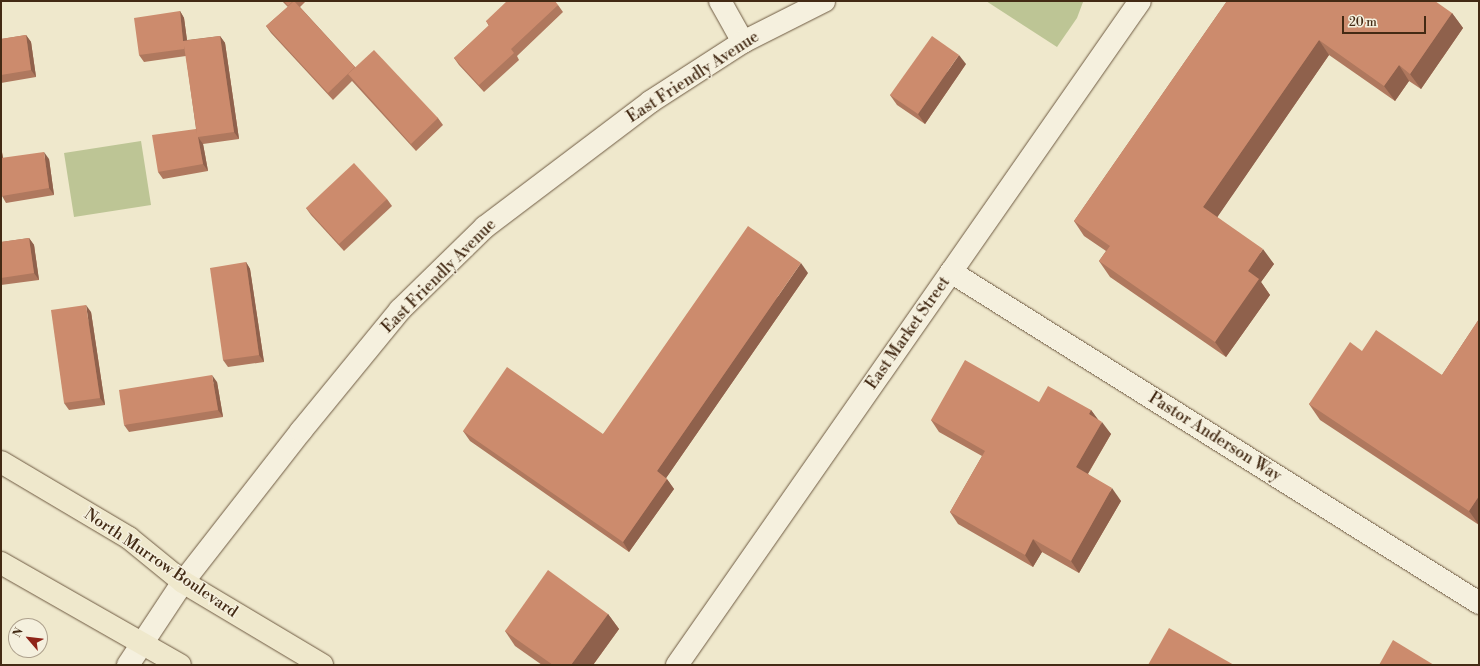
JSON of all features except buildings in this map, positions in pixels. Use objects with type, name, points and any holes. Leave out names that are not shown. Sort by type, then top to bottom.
[{"type":"main road","points":[[720,1],[743,42]]},
{"type":"main road","name":"East Friendly Avenue","points":[[128,665],[183,582],[301,431],[400,310],[485,227],[650,102],[743,42],[824,1]]},
{"type":"main road","points":[[1122,1],[1122,27]]},
{"type":"main road","name":"East Market Street","points":[[677,665],[1140,1]]},
{"type":"main road","name":"Pastor Anderson Way","points":[[951,272],[1479,603]]},
{"type":"main road","name":"North Murrow Boulevard","points":[[1,462],[129,538],[183,582],[322,665]]},
{"type":"main road","points":[[1,563],[180,665]]},
{"type":"green space","points":[[986,1],[1083,2],[1077,18],[1057,47]]},
{"type":"green space","points":[[141,141],[151,205],[74,217],[64,153]]}]
